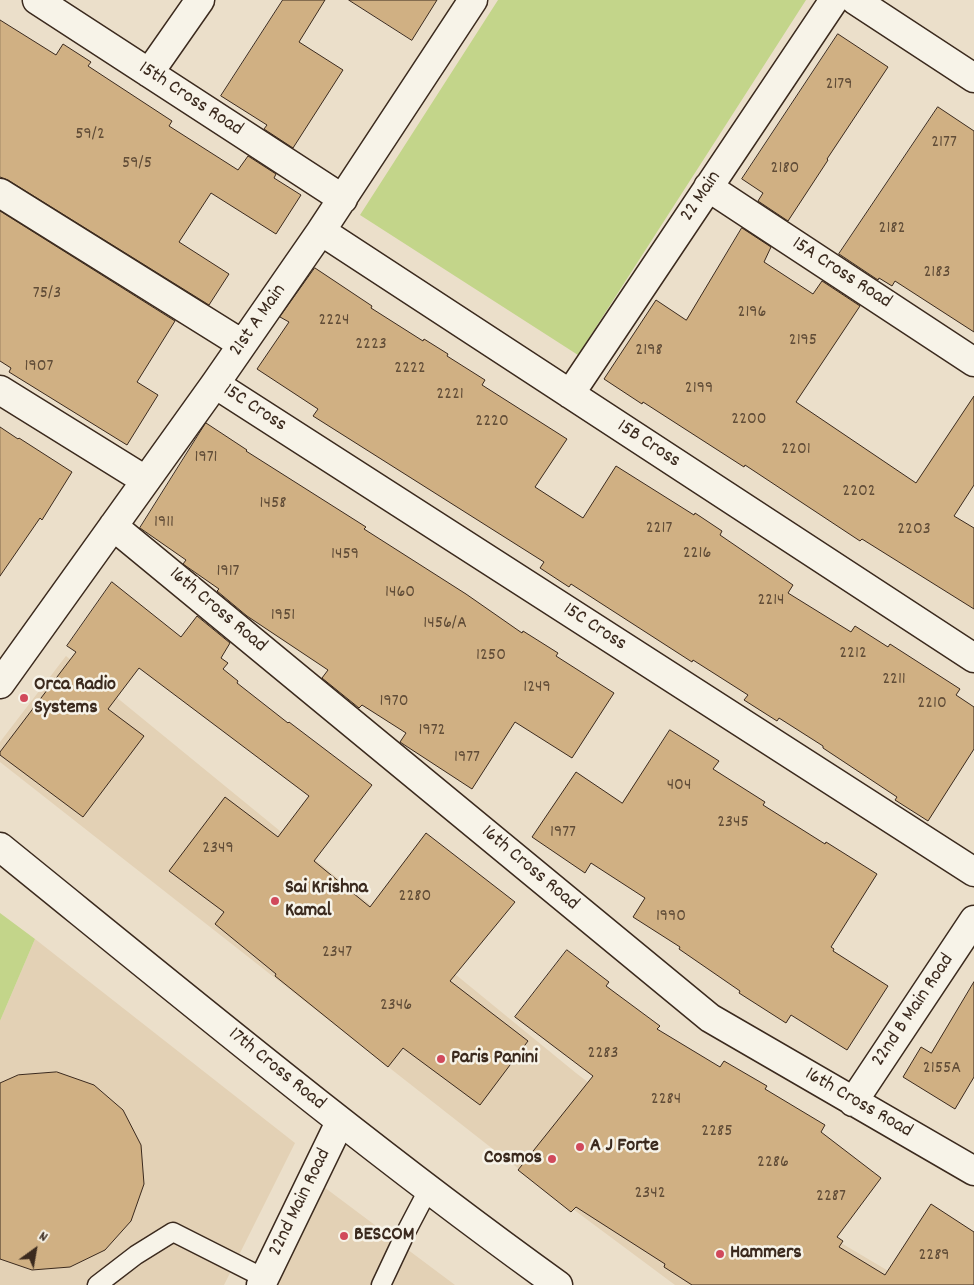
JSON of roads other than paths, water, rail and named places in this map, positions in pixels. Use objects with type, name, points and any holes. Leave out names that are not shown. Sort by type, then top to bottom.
[{"type":"street","name":"15th Cross Road","points":[[37,0],[343,199]]},
{"type":"street","points":[[150,73],[200,0]]},
{"type":"street","name":"21st A Main","points":[[0,684],[322,231],[473,0]]},
{"type":"street","name":"22 Main","points":[[570,394],[834,0]]},
{"type":"street","points":[[855,0],[974,78]]},
{"type":"street","name":"15A Cross Road","points":[[708,187],[974,362]]},
{"type":"street","points":[[0,193],[242,344]]},
{"type":"street","name":"15B Cross","points":[[322,231],[974,658]]},
{"type":"street","name":"15C Cross","points":[[215,384],[974,872]]},
{"type":"street","points":[[0,390],[145,480]]},
{"type":"street","name":"16th Cross Road","points":[[114,526],[710,1018],[974,1171]]},
{"type":"street","name":"17th Cross Road","points":[[0,847],[340,1122],[428,1190],[558,1285]]},
{"type":"street","name":"22nd B Main Road","points":[[853,1102],[974,920]]},
{"type":"street","name":"22nd Main Road","points":[[263,1282],[340,1122]]},
{"type":"lane","points":[[381,1285],[428,1190]]},
{"type":"lane","points":[[97,1285],[136,1255],[173,1232],[263,1282]]},
{"type":"place","name":"Orca Radio Systems","points":[[24,698]]},
{"type":"place","name":"Sai Krishna Kamal","points":[[275,901]]},
{"type":"place","name":"Paris Panini","points":[[441,1059]]},
{"type":"place","name":"A J Forte","points":[[580,1147]]},
{"type":"place","name":"Cosmos","points":[[552,1159]]},
{"type":"place","name":"BESCOM","points":[[344,1236]]},
{"type":"place","name":"Hammers","points":[[720,1254]]}]
